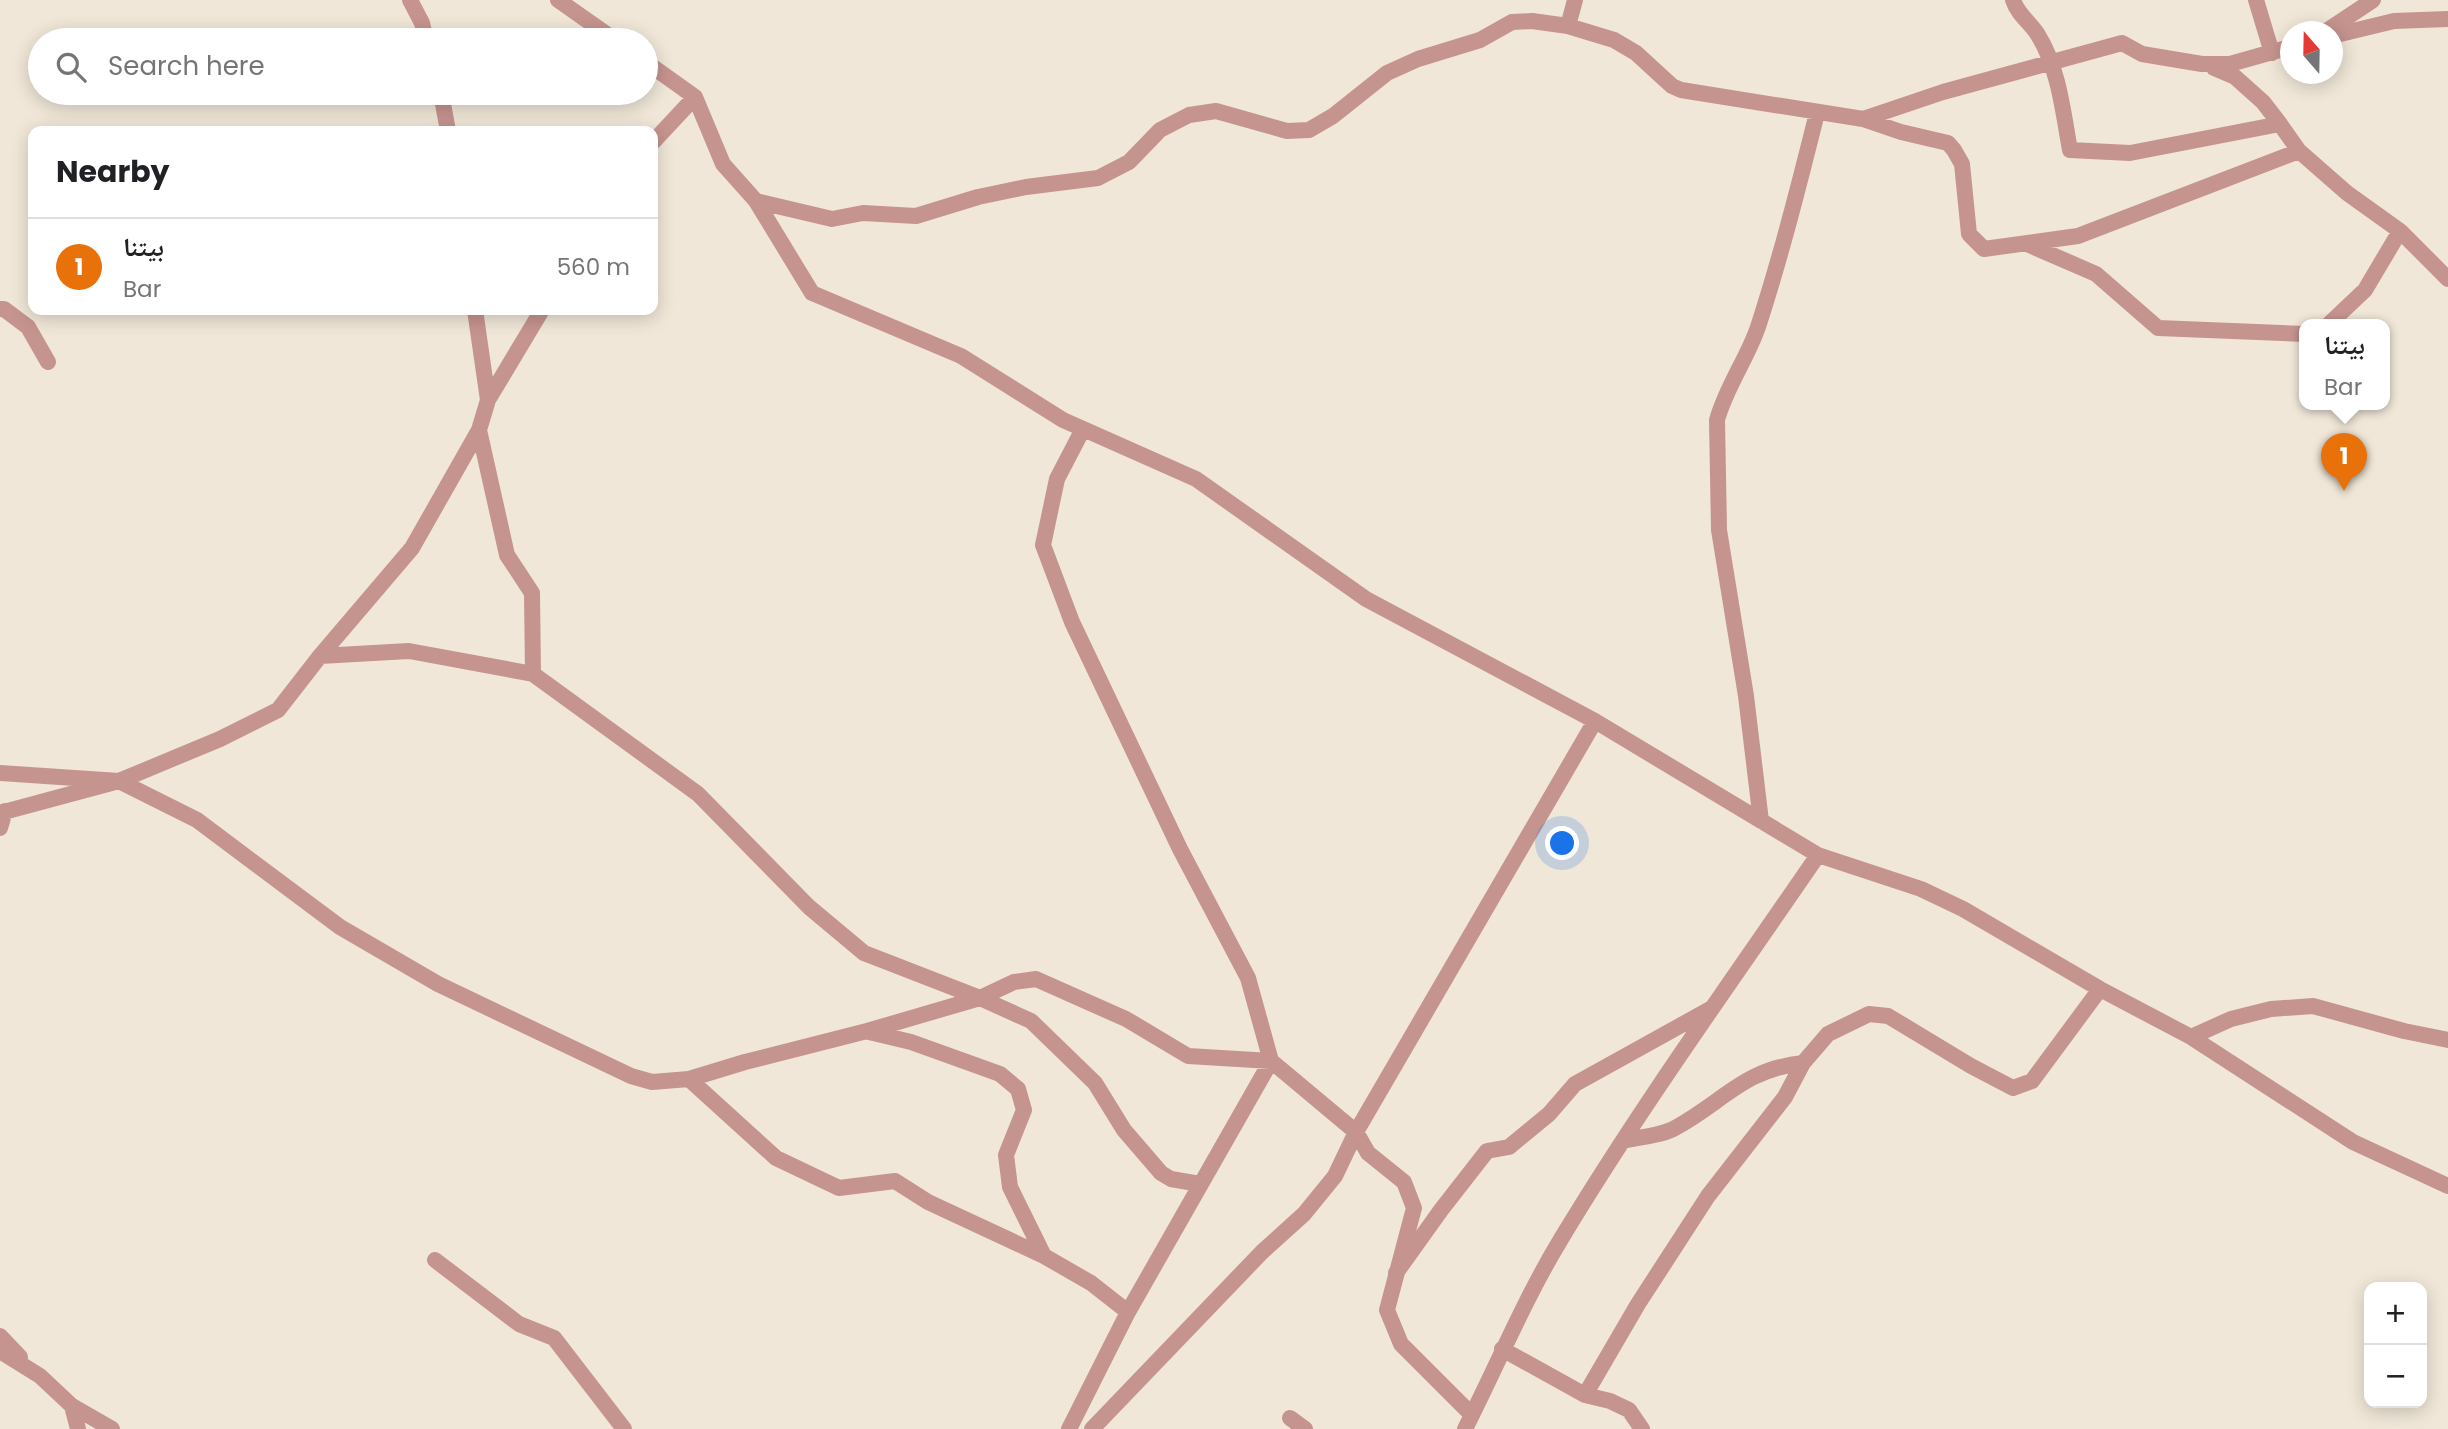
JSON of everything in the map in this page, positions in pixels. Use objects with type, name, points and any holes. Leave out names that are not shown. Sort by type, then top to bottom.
[{"type":"street","points":[[410,0],[423,28]]},
{"type":"street","points":[[558,0],[598,28]]},
{"type":"street","points":[[1568,26],[1575,0]]},
{"type":"street","points":[[2013,0],[2016,9],[2038,33],[2050,63],[2059,88],[2070,150],[2130,153],[2280,124]]},
{"type":"street","points":[[2256,0],[2272,53]]},
{"type":"street","points":[[2343,21],[2373,0]]},
{"type":"street","points":[[2343,34],[2394,21],[2448,19]]},
{"type":"street","points":[[756,201],[832,219],[863,213],[916,216],[978,197],[1098,178],[1129,162],[1160,130],[1189,115],[1216,111],[1287,131],[1309,130],[1333,117],[1387,73],[1418,59],[1480,40],[1512,22],[1532,21],[1568,26],[1614,40],[1636,53],[1672,86],[1681,90],[1863,119],[1901,132],[1948,143],[1962,164],[1969,234],[1984,249],[2078,236],[2299,151]]},
{"type":"street","points":[[1863,119],[1943,92],[2122,43],[2143,54],[2202,64],[2230,64],[2280,50]]},
{"type":"street","points":[[2202,64],[2235,77],[2263,103],[2299,151],[2347,193],[2400,231],[2448,279]]},
{"type":"street","points":[[658,71],[695,97],[723,164],[756,201],[812,293],[961,356],[1063,420],[1196,480],[1366,599],[1595,721],[1818,855],[1921,889],[1963,909],[2100,989],[2191,1037],[2353,1142],[2448,1186]]},
{"type":"street","points":[[658,137],[695,97]]},
{"type":"street","points":[[443,105],[447,126]]},
{"type":"street","points":[[1761,821],[1746,696],[1718,530],[1717,420],[1721,404],[1757,328],[1794,206],[1817,113]]},
{"type":"street","points":[[2334,319],[2365,290],[2400,231]]},
{"type":"street","points":[[2025,243],[2096,274],[2158,328],[2299,334]]},
{"type":"street","points":[[0,309],[4,309],[28,327],[48,362]]},
{"type":"street","points":[[476,315],[488,400]]},
{"type":"street","points":[[0,828],[3,812],[119,780],[220,739],[278,710],[412,548],[479,430],[488,400],[539,315]]},
{"type":"street","points":[[1069,1429],[1128,1312],[1270,1062],[1248,978],[1180,849],[1072,622],[1043,545],[1057,479],[1083,429]]},
{"type":"street","points":[[479,430],[507,555],[532,593],[533,674]]},
{"type":"street","points":[[320,656],[409,652],[533,674],[698,794],[809,907],[864,953],[1031,1021],[1095,1083],[1124,1129],[1161,1173],[1171,1179],[1200,1184]]},
{"type":"street","points":[[1092,1429],[1262,1252],[1304,1214],[1335,1176],[1356,1132],[1595,721]]},
{"type":"street","points":[[0,773],[119,780],[197,820],[340,927],[438,984],[631,1076],[652,1082],[689,1079],[980,998],[1014,982],[1036,979],[1126,1019],[1188,1056],[1270,1062],[1356,1132],[1368,1153],[1404,1182],[1414,1208],[1387,1310],[1401,1344],[1469,1422],[1502,1349],[1559,1242],[1622,1141],[1818,855]]},
{"type":"street","points":[[1585,1395],[1638,1304],[1708,1196],[1785,1097],[1803,1063],[1828,1034],[1869,1013],[1888,1016],[2013,1088],[2032,1081],[2100,989]]},
{"type":"street","points":[[2191,1037],[2231,1019],[2258,1012],[2313,1006],[2448,1040]]},
{"type":"street","points":[[1396,1273],[1487,1151],[1509,1147],[1549,1114],[1575,1084],[1714,1007]]},
{"type":"street","points":[[867,1031],[911,1042],[1000,1074],[1018,1089],[1024,1110],[1006,1154],[1010,1187],[1044,1256]]},
{"type":"street","points":[[1622,1141],[1673,1130],[1753,1075],[1803,1063]]},
{"type":"street","points":[[689,1079],[776,1158],[839,1188],[895,1181],[928,1202],[1044,1256],[1091,1283],[1128,1312]]},
{"type":"street","points":[[435,1260],[519,1324],[554,1338],[624,1429]]},
{"type":"street","points":[[0,1336],[34,1372],[72,1406],[112,1429]]},
{"type":"street","points":[[1502,1349],[1585,1395],[1610,1401],[1629,1410],[1642,1429]]},
{"type":"street","points":[[0,1352],[34,1372]]},
{"type":"street","points":[[72,1406],[78,1429]]},
{"type":"street","points":[[1290,1418],[1305,1429]]},
{"type":"place","name":"بيتنا","points":[[2344,491]]}]
